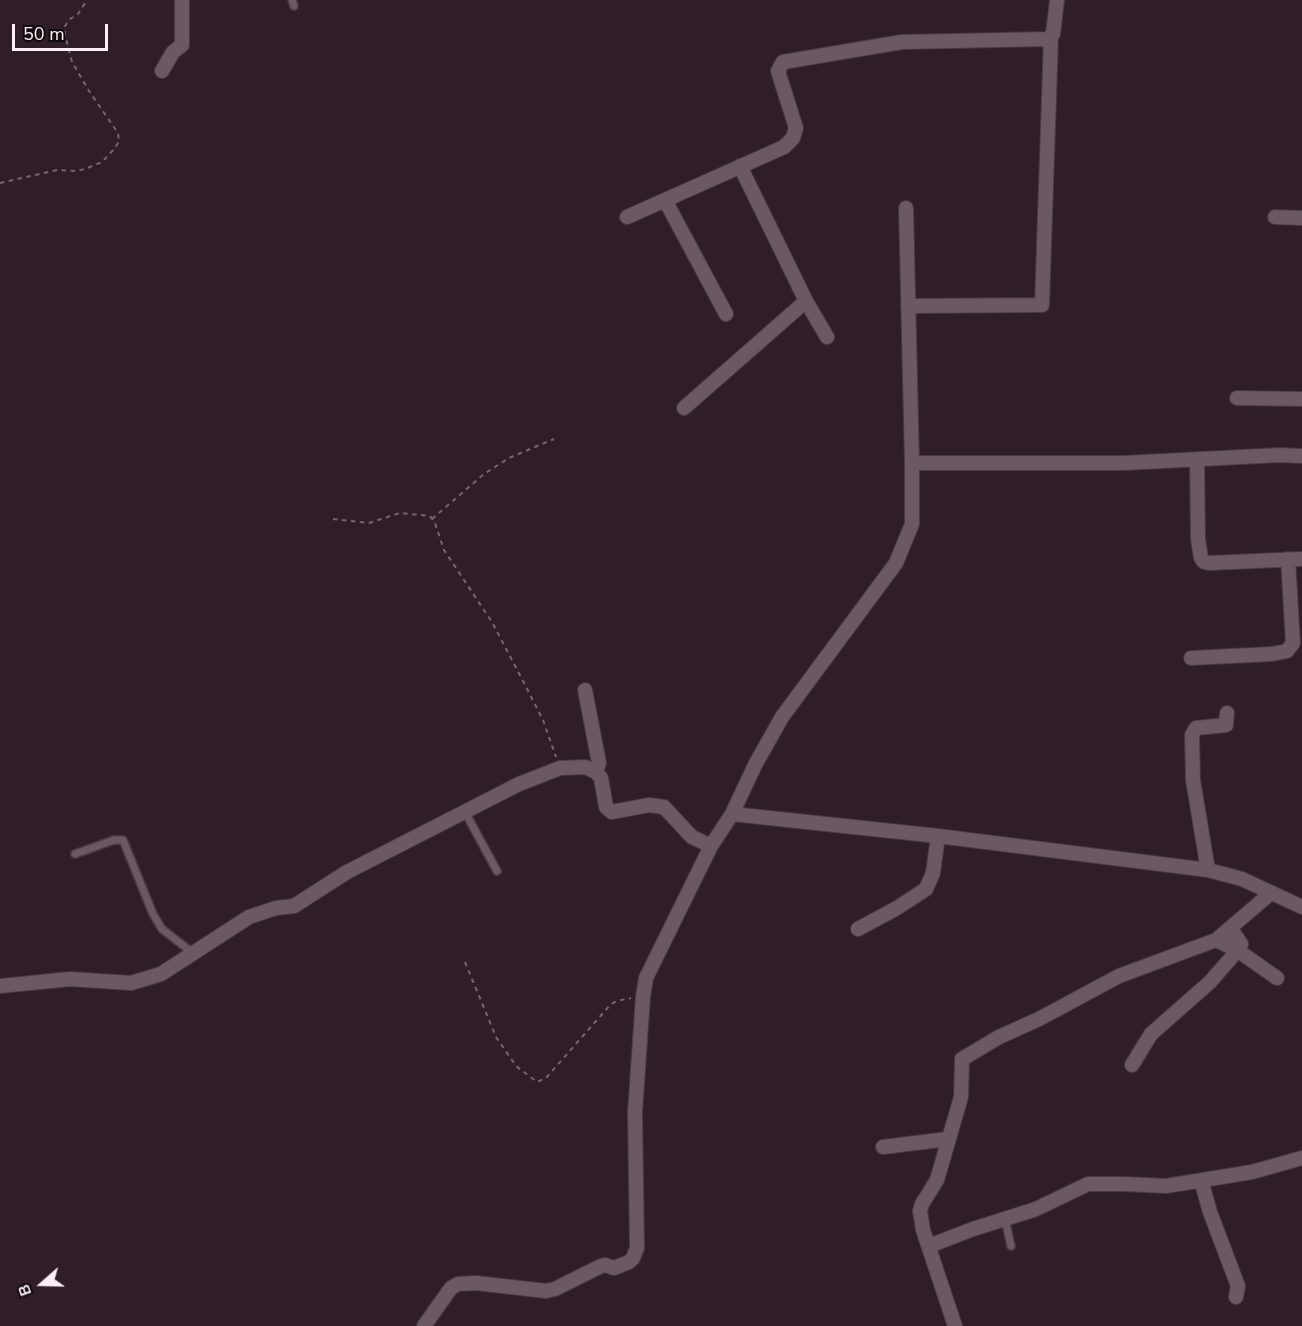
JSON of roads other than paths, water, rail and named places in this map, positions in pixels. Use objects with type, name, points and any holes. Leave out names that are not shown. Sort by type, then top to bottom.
[{"type":"street","points":[[162,71],[169,58],[182,45],[182,0]]},
{"type":"street","points":[[908,306],[1042,305],[1051,37],[1057,0]]},
{"type":"street","points":[[627,217],[784,147],[793,138],[796,128],[777,71],[783,62],[902,42],[1045,40],[1051,37]]},
{"type":"street","points":[[740,166],[806,301],[827,337]]},
{"type":"street","points":[[665,200],[726,314]]},
{"type":"street","points":[[424,1326],[451,1288],[458,1284],[476,1283],[546,1291],[601,1266],[614,1268],[633,1258],[637,1248],[635,1112],[643,997],[646,978],[652,962],[711,846],[732,814],[755,765],[782,717],[896,563],[912,524],[906,208]]},
{"type":"street","points":[[1275,217],[1302,218]]},
{"type":"street","points":[[684,408],[806,301]]},
{"type":"street","points":[[1237,398],[1302,399]]},
{"type":"street","points":[[912,463],[1124,463],[1302,456]]},
{"type":"street","points":[[1191,658],[1272,654],[1287,651],[1293,643],[1295,559],[1209,563],[1204,562],[1201,558],[1198,538],[1197,459]]},
{"type":"street","points":[[585,690],[599,763],[596,772]]},
{"type":"street","points":[[1208,870],[1193,780],[1192,735],[1196,728],[1226,725],[1227,713]]},
{"type":"street","points":[[0,986],[70,979],[131,983],[161,974],[249,917],[276,908],[294,906],[347,872],[519,784],[560,768],[585,767],[596,772],[601,778],[605,803],[609,810],[617,812],[649,805],[664,807],[692,837],[711,846]]},
{"type":"street","points":[[732,814],[938,836],[1208,870],[1242,879],[1302,907]]},
{"type":"street","points":[[858,929],[926,889],[933,873],[938,836]]},
{"type":"street","points":[[956,1326],[920,1219],[920,1211],[937,1180],[961,1097],[961,1064],[965,1056],[999,1037],[1039,1020],[1119,976],[1216,940],[1271,893]]},
{"type":"street","points":[[1132,1065],[1151,1034],[1210,982],[1237,950],[1241,944],[1231,929]]},
{"type":"street","points":[[1216,940],[1237,950],[1277,978]]},
{"type":"street","points":[[883,1147],[948,1139]]},
{"type":"street","points":[[929,1246],[973,1228],[1036,1209],[1088,1185],[1166,1186],[1252,1172],[1302,1158]]},
{"type":"street","points":[[1201,1179],[1210,1212],[1238,1286],[1236,1297]]},
{"type":"lane","points":[[465,812],[497,871]]},
{"type":"lane","points":[[75,854],[114,840],[123,840],[153,914],[162,929],[194,954]]},
{"type":"lane","points":[[1005,1219],[1011,1246]]}]
